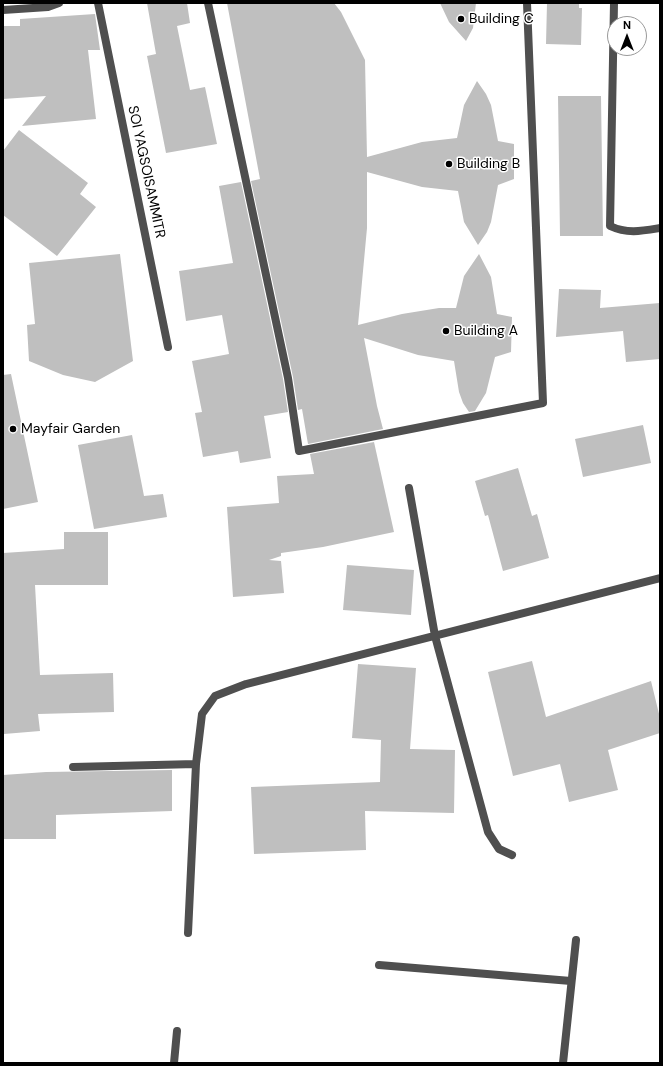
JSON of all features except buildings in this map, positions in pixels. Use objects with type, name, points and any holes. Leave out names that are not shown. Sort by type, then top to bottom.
[{"type":"street","points":[[3,10],[48,7],[60,3]]},
{"type":"street","name":"SOI YAGSOISAMMITR","points":[[98,3],[168,347]]},
{"type":"street","points":[[208,3],[288,378],[299,451],[543,403],[527,3]]},
{"type":"street","points":[[614,3],[610,226],[623,231],[632,232],[660,228]]},
{"type":"street","points":[[409,488],[435,636],[488,832],[499,848],[512,855]]},
{"type":"street","points":[[188,933],[196,764],[202,714],[215,696],[246,684],[660,578]]},
{"type":"street","points":[[73,767],[196,764]]},
{"type":"street","points":[[563,1063],[576,940]]},
{"type":"street","points":[[379,965],[571,981]]},
{"type":"street","points":[[174,1063],[178,1031]]},
{"type":"place","name":"Building C","points":[[461,19]]},
{"type":"place","name":"Building B","points":[[449,164]]},
{"type":"place","name":"Building A","points":[[446,331]]},
{"type":"place","name":"Mayfair Garden","points":[[13,429]]}]
